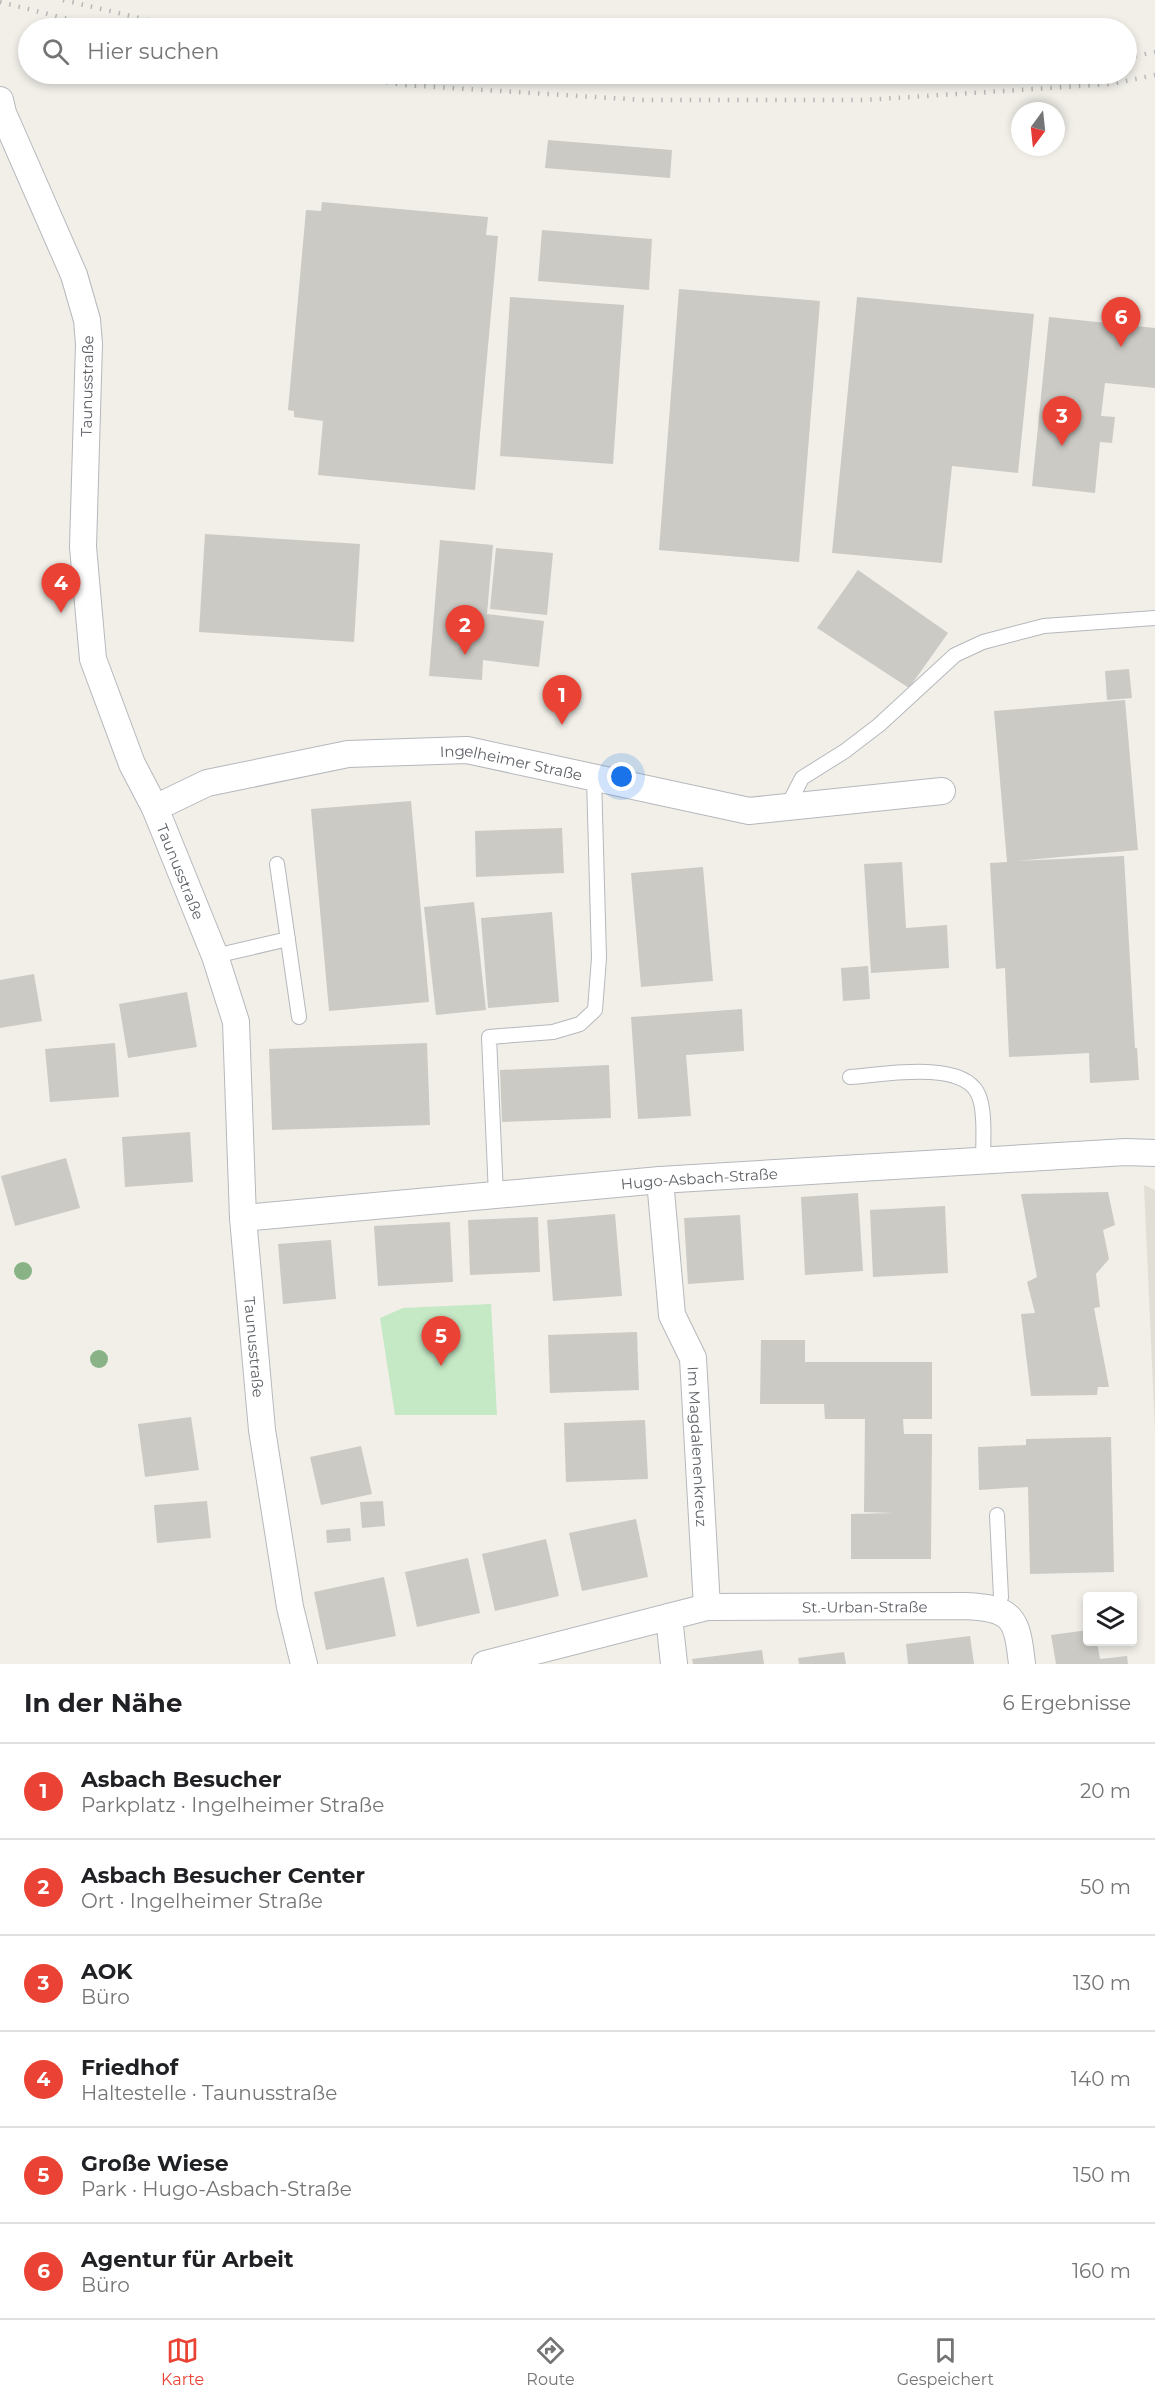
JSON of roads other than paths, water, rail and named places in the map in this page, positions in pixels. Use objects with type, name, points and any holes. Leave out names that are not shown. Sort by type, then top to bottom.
[{"type":"street","name":"Taunusstraße","points":[[0,100],[3,113],[74,275],[87,320],[89,344],[83,547],[93,659],[132,764],[155,808],[215,956],[236,1022],[243,1218],[262,1430],[284,1573],[304,1664]]},
{"type":"street","name":"Ingelheimer Straße","points":[[155,808],[207,783],[348,754],[467,750],[749,811],[942,791]]},
{"type":"street","name":"Hugo-Asbach-Straße","points":[[243,1218],[660,1180],[1126,1152],[1155,1153]]},
{"type":"street","name":"Im Magdalenenkreuz","points":[[660,1180],[672,1315],[693,1358],[707,1607]]},
{"type":"street","name":"St.-Urban-Straße","points":[[485,1664],[707,1607],[965,1606],[996,1610]]},
{"type":"street","points":[[996,1610],[1011,1619],[1018,1631],[1022,1664]]},
{"type":"street","points":[[669,1617],[674,1664]]},
{"type":"lane","points":[[787,807],[802,778],[879,724],[955,655],[983,642],[1044,626],[1155,618]]},
{"type":"lane","points":[[496,1195],[489,1037],[553,1032],[580,1024],[595,1010],[599,958],[594,777]]},
{"type":"lane","points":[[278,864],[299,1017]]},
{"type":"lane","points":[[215,956],[288,939]]},
{"type":"lane","points":[[850,1077],[933,1072],[962,1078],[978,1094],[981,1107],[983,1161]]},
{"type":"lane","points":[[996,1610],[1001,1597],[997,1515]]},
{"type":"railway","points":[[63,0],[140,18]]},
{"type":"railway","points":[[0,2],[64,18]]},
{"type":"railway","points":[[1137,56],[1155,52]]},
{"type":"railway","points":[[1137,79],[1155,75]]},
{"type":"railway","points":[[397,84],[643,100],[864,100],[1111,84]]},
{"type":"place","name":"Agentur für Arbeit","points":[[1121,347]]},
{"type":"place","name":"AOK","points":[[1062,446]]},
{"type":"place","name":"Friedhof","points":[[61,613]]},
{"type":"place","name":"Asbach Besucher Center","points":[[465,655]]},
{"type":"place","name":"Asbach Besucher","points":[[562,725]]},
{"type":"place","name":"Große Wiese","points":[[441,1366]]}]
